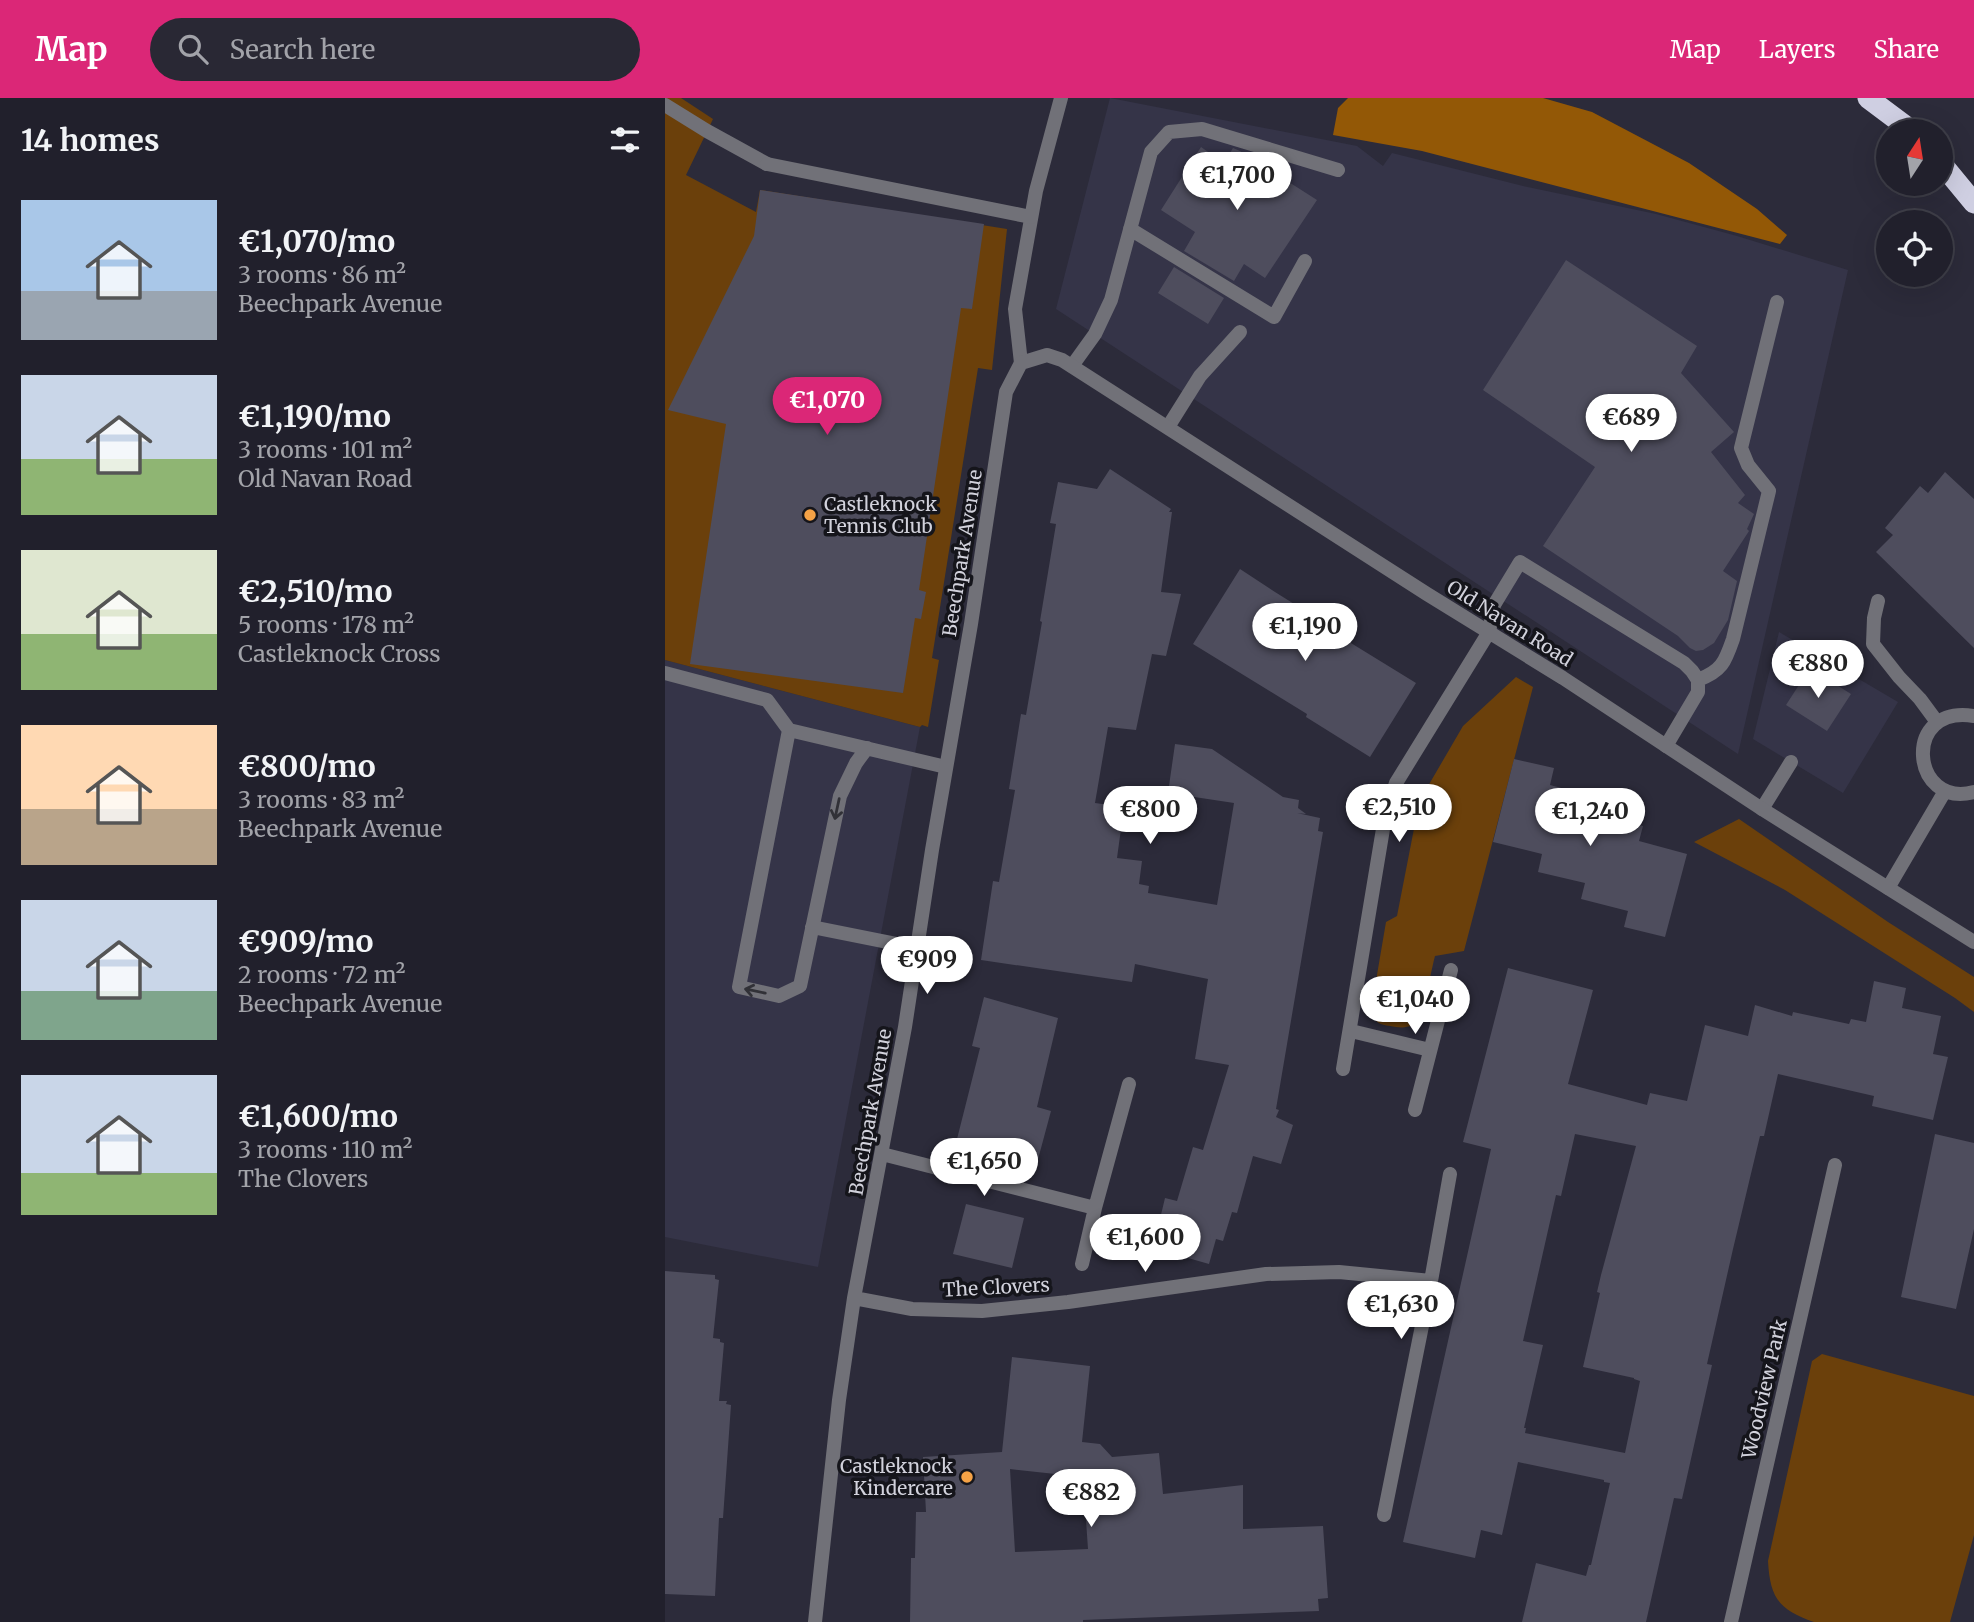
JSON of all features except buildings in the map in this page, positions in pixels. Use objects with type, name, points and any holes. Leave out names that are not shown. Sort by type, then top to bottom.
[{"type":"highway","points":[[1868,98],[1896,119]]},
{"type":"highway","points":[[1953,178],[1974,203]]},
{"type":"street","points":[[1021,363],[1015,309],[1031,217],[1061,98]]},
{"type":"street","points":[[665,105],[767,164],[1031,217]]},
{"type":"street","points":[[1072,366],[1103,319],[1111,300],[1151,152],[1169,132],[1202,129],[1338,170]]},
{"type":"street","points":[[1130,229],[1274,317],[1305,261]]},
{"type":"street","points":[[1698,680],[1713,675],[1725,663],[1769,491],[1748,465],[1741,448],[1777,302]]},
{"type":"street","points":[[1168,427],[1200,376],[1240,332]]},
{"type":"street","name":"Old Navan Road","points":[[1021,363],[1047,355],[1072,366],[1974,942]]},
{"type":"street","name":"Beechpark Avenue","points":[[815,1622],[839,1400],[854,1298],[917,948],[971,624],[1006,392],[1021,363]]},
{"type":"street","points":[[1343,1069],[1385,817],[1396,783],[1489,632],[1494,606],[1520,562],[1684,663],[1692,671],[1698,680],[1698,692],[1666,746]]},
{"type":"street","points":[[1878,601],[1873,644],[1937,722]]},
{"type":"street","points":[[665,673],[767,700],[789,730],[946,767]]},
{"type":"street","points":[[1974,716],[1962,714],[1937,722],[1928,732],[1922,759],[1926,772],[1934,783],[1945,791],[1958,794],[1974,792]]},
{"type":"street","points":[[789,730],[740,987],[779,996],[800,986],[840,796],[867,748]]},
{"type":"street","points":[[1762,809],[1791,762]]},
{"type":"street","points":[[1888,888],[1945,791]]},
{"type":"street","points":[[812,927],[917,948]]},
{"type":"street","points":[[1415,1110],[1451,970]]},
{"type":"street","points":[[1351,1031],[1430,1050]]},
{"type":"street","points":[[1082,1264],[1129,1084]]},
{"type":"street","points":[[882,1154],[1095,1208]]},
{"type":"street","name":"Woodview Park","points":[[1731,1622],[1835,1165]]},
{"type":"street","points":[[1384,1515],[1451,1174]]},
{"type":"street","name":"The Clovers","points":[[854,1298],[912,1309],[982,1311],[1266,1275],[1339,1272],[1431,1281]]},
{"type":"shaded area","name":"Castleknock Tennis Club","points":[[665,98],[681,98],[713,119],[686,175],[756,212],[760,190],[1007,229],[992,370],[978,368],[932,658],[939,660],[928,727],[665,660]]},
{"type":"shaded area","points":[[1110,98],[1357,146],[1383,166],[1392,153],[1523,186],[1656,214],[1848,270],[1738,754],[1056,309]]},
{"type":"shaded area","points":[[1348,98],[1543,98],[1592,112],[1689,163],[1757,209],[1787,235],[1780,244],[1422,151],[1333,135],[1338,108]]},
{"type":"shaded area","points":[[1779,632],[1898,702],[1843,793],[1753,739]]},
{"type":"shaded area","points":[[665,660],[920,727],[818,1267],[665,1237]]},
{"type":"shaded area","points":[[1516,677],[1533,687],[1464,951],[1435,956],[1420,1013],[1412,1025],[1401,1027],[1382,1024],[1375,1020],[1371,1010],[1386,922],[1397,916],[1419,803],[1463,726]]},
{"type":"shaded area","points":[[1739,819],[1888,922],[1974,977],[1974,1012],[1785,890],[1694,842]]},
{"type":"shaded area","points":[[1822,1354],[1974,1396],[1974,1535],[1950,1622],[1814,1622],[1792,1613],[1774,1593],[1768,1561],[1812,1361]]},
{"type":"place","name":"Castleknock Tennis Club","points":[[810,515]]},
{"type":"place","name":"Castleknock Kindercare","points":[[967,1477]]}]
